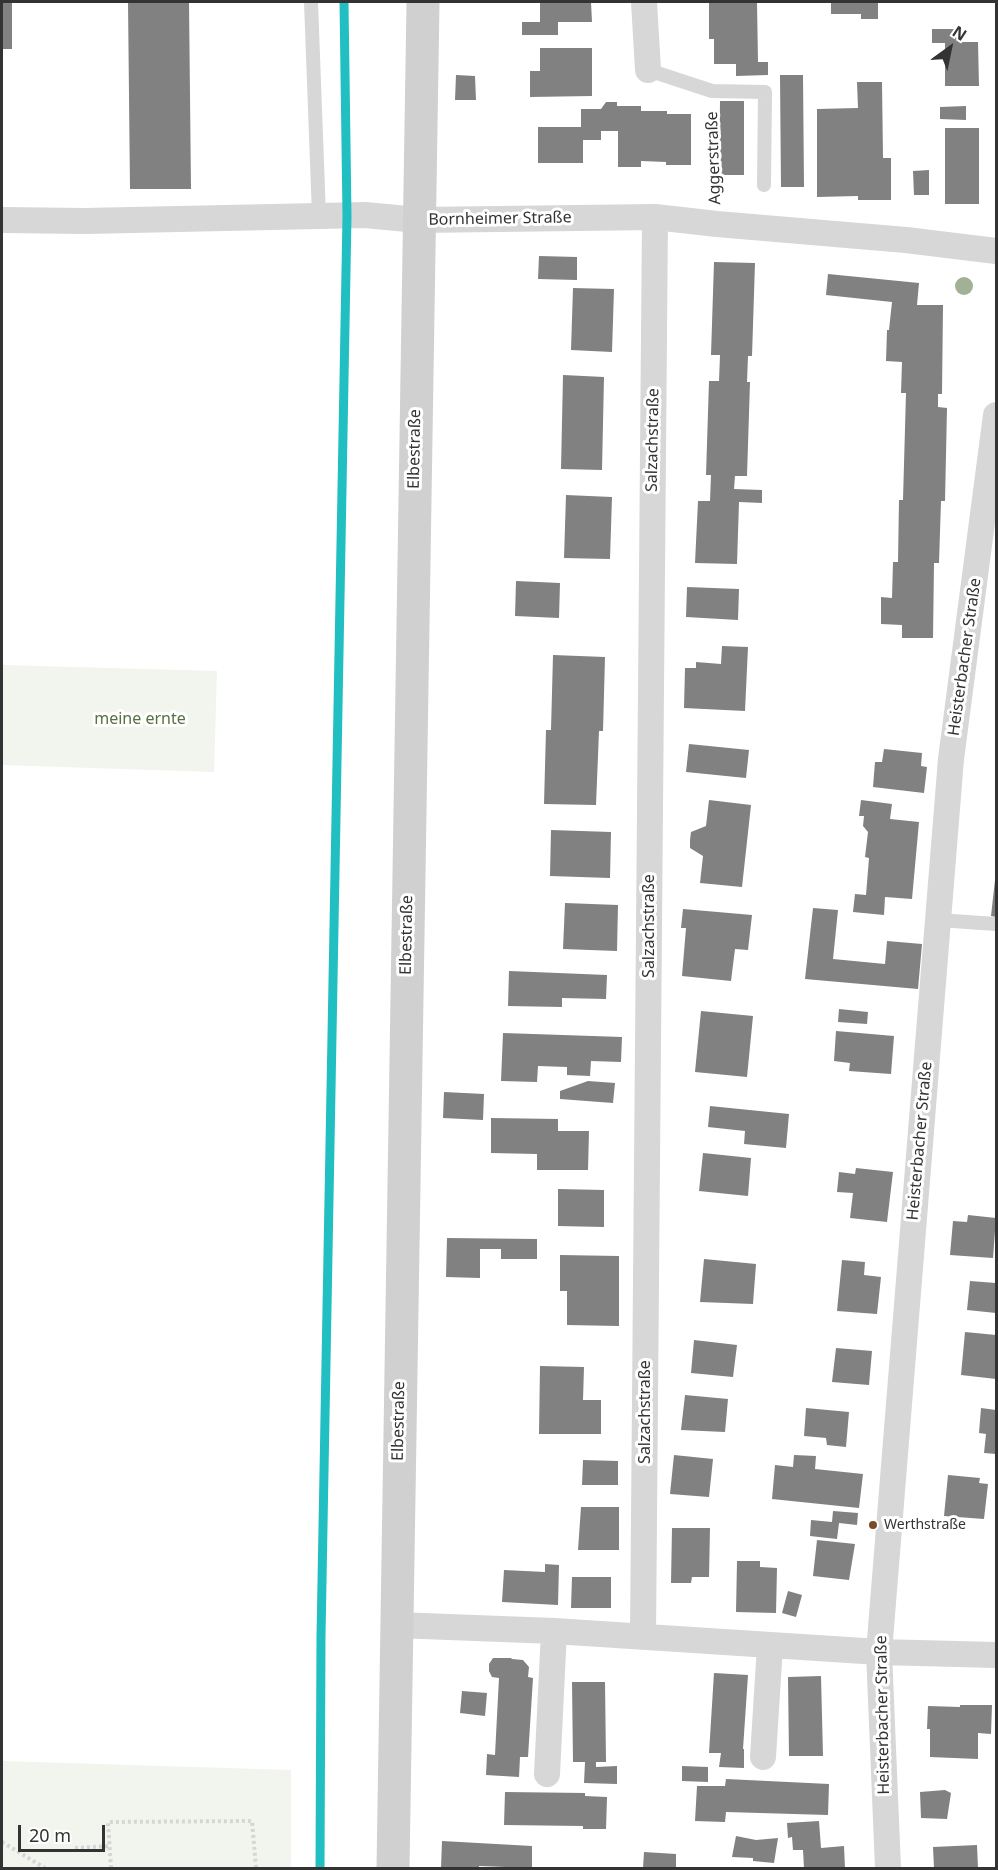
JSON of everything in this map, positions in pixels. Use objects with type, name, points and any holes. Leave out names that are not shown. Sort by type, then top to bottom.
[{"type":"main road","name":"Elbestraße","points":[[393,1869],[423,2]]},
{"type":"street","points":[[644,2],[648,70]]},
{"type":"street","name":"Bornheimer Straße","points":[[2,220],[85,221],[365,215],[418,220],[656,217],[906,240],[996,251]]},
{"type":"street","name":"Salzachstraße","points":[[643,1636],[656,217]]},
{"type":"street","name":"Heisterbacher Straße","points":[[888,1869],[879,1652],[951,759],[996,415]]},
{"type":"street","points":[[396,1625],[554,1630],[879,1652],[996,1654]]},
{"type":"street","points":[[547,1774],[554,1630]]},
{"type":"street","points":[[763,1757],[770,1646]]},
{"type":"lane","points":[[311,2],[320,216]]},
{"type":"lane","points":[[648,70],[712,91],[765,92],[764,185]]},
{"type":"lane","points":[[938,920],[996,924]]},
{"type":"path","name":"Aggerstraße","points":[[712,91],[717,224]]},
{"type":"path","points":[[111,1869],[108,1822],[252,1821],[256,1869]]},
{"type":"path","points":[[2,1842],[45,1869]]},
{"type":"path","points":[[75,1848],[110,1846]]},
{"type":"green space","name":"meine ernte","points":[[2,665],[217,671],[214,772],[2,765]]},
{"type":"green space","points":[[2,1761],[291,1770],[291,1868],[2,1868]]},
{"type":"building","points":[[2,2],[12,2],[12,49],[2,49]]},
{"type":"building","points":[[128,2],[189,2],[191,189],[130,189]]},
{"type":"building","points":[[540,2],[591,2],[592,22],[558,22],[558,35],[522,35],[522,22],[540,22]]},
{"type":"building","points":[[709,2],[757,2],[758,62],[768,62],[768,75],[736,76],[736,64],[714,64],[714,39],[709,39]]},
{"type":"building","points":[[831,2],[878,2],[878,19],[861,19],[861,14],[831,14]]},
{"type":"building","points":[[932,29],[958,29],[958,42],[978,42],[979,86],[945,86],[945,43],[932,43]]},
{"type":"building","points":[[540,48],[592,48],[592,96],[530,97],[530,71],[540,71]]},
{"type":"building","points":[[456,75],[475,76],[476,100],[455,100]]},
{"type":"building","points":[[780,75],[803,75],[804,187],[781,187]]},
{"type":"building","points":[[857,82],[882,82],[883,158],[891,158],[891,200],[858,200],[858,196],[817,197],[817,109],[858,108]]},
{"type":"building","points":[[720,101],[744,101],[744,175],[719,175]]},
{"type":"building","points":[[606,102],[617,102],[617,106],[641,106],[641,111],[691,114],[691,165],[666,165],[666,162],[641,161],[641,167],[618,167],[618,131],[601,131],[601,140],[583,140],[583,163],[538,163],[538,127],[581,127],[581,109],[601,109]]},
{"type":"building","points":[[966,106],[966,120],[940,119],[940,107]]},
{"type":"building","points":[[945,128],[979,128],[979,204],[945,204]]},
{"type":"building","points":[[929,170],[929,195],[914,195],[913,171]]},
{"type":"building","points":[[539,256],[577,257],[577,280],[538,279]]},
{"type":"building","points":[[714,262],[755,263],[752,356],[748,356],[747,382],[750,382],[747,476],[735,476],[734,489],[762,490],[762,503],[739,502],[737,564],[695,563],[698,501],[710,501],[711,475],[706,475],[709,381],[719,381],[720,355],[711,355]]},
{"type":"building","points":[[828,274],[919,283],[917,305],[943,305],[942,394],[938,394],[938,407],[947,408],[945,501],[941,501],[939,563],[934,563],[933,638],[902,638],[902,625],[881,624],[881,597],[892,598],[893,562],[898,562],[899,500],[903,500],[906,393],[901,393],[902,362],[886,361],[887,330],[889,330],[892,302],[826,295]]},
{"type":"building","points":[[573,288],[614,289],[612,352],[571,350]]},
{"type":"building","points":[[563,375],[604,377],[602,470],[561,469]]},
{"type":"building","points":[[566,495],[612,497],[610,559],[564,558]]},
{"type":"building","points":[[516,581],[560,583],[559,618],[515,616]]},
{"type":"building","points":[[687,587],[739,589],[738,620],[686,617]]},
{"type":"building","points":[[722,646],[748,647],[745,711],[684,708],[685,668],[696,668],[696,662],[721,664]]},
{"type":"building","points":[[553,655],[605,657],[603,731],[599,731],[596,805],[544,804],[546,730],[551,730]]},
{"type":"building","points":[[689,744],[749,750],[746,778],[686,772]]},
{"type":"building","points":[[884,749],[922,753],[921,766],[927,767],[924,793],[873,787],[875,762],[882,762]]},
{"type":"building","points":[[709,800],[751,805],[742,887],[700,883],[703,856],[690,848],[690,840],[691,832],[706,826]]},
{"type":"building","points":[[861,800],[892,804],[890,819],[919,822],[912,899],[885,897],[884,915],[853,912],[855,894],[866,895],[869,858],[865,857],[868,832],[863,826],[864,816],[859,816]]},
{"type":"building","points":[[551,830],[611,832],[610,878],[550,876]]},
{"type":"building","points":[[996,880],[996,917],[991,916]]},
{"type":"building","points":[[565,903],[618,905],[617,951],[563,949]]},
{"type":"building","points":[[813,908],[838,910],[833,959],[885,964],[887,941],[922,944],[918,989],[805,979]]},
{"type":"building","points":[[683,909],[752,915],[748,950],[735,949],[731,981],[682,976],[686,928],[681,928]]},
{"type":"building","points":[[509,971],[607,975],[606,999],[562,998],[562,1007],[508,1006]]},
{"type":"building","points":[[839,1009],[868,1012],[867,1024],[838,1022]]},
{"type":"building","points":[[701,1011],[753,1016],[747,1077],[695,1072]]},
{"type":"building","points":[[836,1031],[894,1036],[891,1074],[849,1071],[850,1063],[834,1061]]},
{"type":"building","points":[[503,1033],[622,1037],[621,1062],[591,1061],[590,1076],[567,1075],[567,1067],[538,1066],[537,1082],[501,1081]]},
{"type":"building","points":[[588,1081],[615,1083],[613,1103],[560,1099],[560,1091]]},
{"type":"building","points":[[444,1092],[484,1094],[483,1120],[443,1118]]},
{"type":"building","points":[[710,1106],[789,1114],[786,1148],[744,1144],[745,1131],[708,1127]]},
{"type":"building","points":[[491,1118],[558,1119],[558,1131],[589,1131],[588,1170],[537,1170],[537,1154],[491,1153]]},
{"type":"building","points":[[703,1153],[751,1158],[748,1196],[699,1191]]},
{"type":"building","points":[[856,1168],[893,1172],[887,1222],[850,1218],[853,1193],[837,1192],[839,1172],[855,1174]]},
{"type":"building","points":[[558,1189],[604,1190],[604,1227],[558,1226]]},
{"type":"building","points":[[968,1215],[996,1218],[993,1258],[950,1255],[953,1221],[967,1222]]},
{"type":"building","points":[[447,1238],[537,1239],[537,1259],[501,1259],[501,1249],[480,1249],[480,1278],[446,1277]]},
{"type":"building","points":[[560,1255],[619,1256],[619,1326],[567,1325],[567,1291],[560,1291]]},
{"type":"building","points":[[704,1259],[756,1264],[753,1304],[700,1302]]},
{"type":"building","points":[[842,1260],[865,1262],[864,1275],[881,1277],[877,1314],[837,1311]]},
{"type":"building","points":[[970,1281],[996,1283],[996,1313],[967,1310]]},
{"type":"building","points":[[965,1332],[996,1335],[996,1379],[961,1375]]},
{"type":"building","points":[[694,1340],[737,1345],[733,1377],[691,1373]]},
{"type":"building","points":[[836,1348],[872,1351],[869,1385],[832,1382]]},
{"type":"building","points":[[540,1366],[584,1367],[583,1400],[601,1400],[601,1434],[539,1434]]},
{"type":"building","points":[[685,1395],[728,1399],[725,1432],[681,1430]]},
{"type":"building","points":[[806,1408],[849,1412],[846,1447],[827,1445],[826,1438],[804,1436]]},
{"type":"building","points":[[981,1408],[996,1410],[996,1454],[984,1453],[986,1434],[979,1433]]},
{"type":"building","points":[[674,1455],[713,1459],[709,1497],[670,1494]]},
{"type":"building","points":[[794,1455],[816,1456],[815,1469],[863,1474],[859,1508],[772,1499],[775,1465],[793,1467]]},
{"type":"building","points":[[583,1460],[618,1461],[618,1485],[582,1485]]},
{"type":"building","points":[[948,1475],[980,1478],[979,1483],[988,1484],[984,1519],[944,1516]]},
{"type":"building","points":[[581,1507],[619,1507],[619,1550],[578,1550]]},
{"type":"building","points":[[833,1511],[858,1513],[857,1525],[839,1523],[837,1539],[810,1536],[811,1520],[832,1522]]},
{"type":"building","points":[[672,1528],[710,1528],[709,1577],[692,1577],[691,1583],[671,1583]]},
{"type":"building","points":[[817,1540],[855,1544],[849,1580],[813,1576]]},
{"type":"building","points":[[737,1561],[760,1561],[760,1567],[777,1568],[776,1613],[736,1612]]},
{"type":"building","points":[[545,1564],[559,1565],[558,1605],[502,1602],[504,1570],[545,1572]]},
{"type":"building","points":[[572,1577],[611,1577],[611,1608],[571,1608]]},
{"type":"building","points":[[788,1591],[802,1595],[796,1617],[782,1613]]},
{"type":"building","points":[[493,1658],[523,1660],[529,1667],[528,1677],[533,1678],[528,1757],[520,1757],[519,1777],[486,1775],[487,1754],[495,1755],[499,1678],[492,1677],[489,1671],[489,1664]]},
{"type":"building","points":[[714,1673],[748,1675],[743,1749],[744,1768],[719,1767],[721,1753],[709,1753]]},
{"type":"building","points":[[821,1676],[823,1756],[789,1756],[788,1677]]},
{"type":"building","points":[[572,1682],[605,1682],[606,1762],[596,1762],[596,1767],[617,1766],[617,1784],[584,1783],[585,1762],[573,1762]]},
{"type":"building","points":[[462,1691],[487,1693],[485,1716],[460,1713]]},
{"type":"building","points":[[960,1705],[992,1705],[991,1734],[978,1733],[978,1759],[930,1757],[930,1729],[927,1729],[928,1706],[960,1707]]},
{"type":"building","points":[[682,1766],[708,1767],[708,1782],[682,1781]]},
{"type":"building","points":[[726,1779],[829,1784],[828,1815],[726,1812],[725,1822],[695,1821],[697,1786],[725,1786]]},
{"type":"building","points":[[945,1790],[951,1793],[947,1819],[921,1818],[920,1792]]},
{"type":"building","points":[[505,1792],[585,1793],[585,1796],[607,1797],[606,1829],[583,1829],[583,1826],[504,1825]]},
{"type":"building","points":[[819,1821],[821,1848],[844,1846],[845,1868],[804,1868],[803,1850],[793,1850],[792,1837],[788,1838],[787,1823]]},
{"type":"building","points":[[736,1836],[756,1840],[778,1838],[774,1863],[753,1861],[753,1858],[732,1857]]},
{"type":"building","points":[[442,1841],[532,1846],[532,1868],[479,1866],[479,1868],[441,1868]]},
{"type":"building","points":[[977,1845],[978,1868],[934,1868],[933,1847]]},
{"type":"building","points":[[644,1852],[676,1854],[676,1868],[643,1868]]},
{"type":"transit line","points":[[320,1868],[321,1635],[347,216],[344,2]]},
{"type":"place","name":"Werthstraße","points":[[873,1525]]}]
